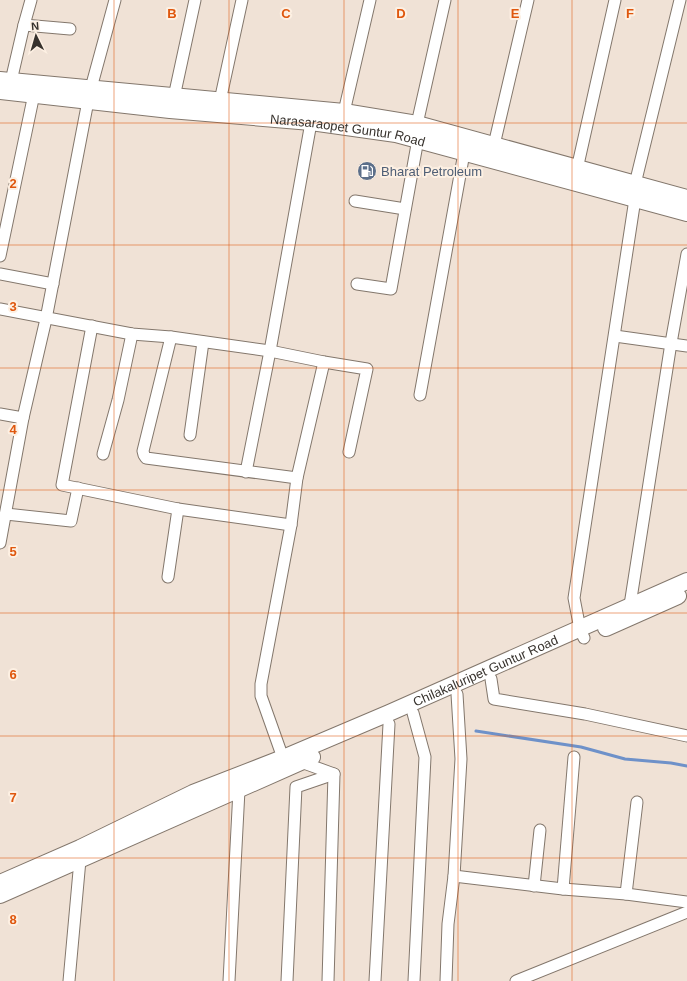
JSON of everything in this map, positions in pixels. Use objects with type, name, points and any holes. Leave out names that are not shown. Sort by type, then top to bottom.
[{"type":"highway","name":"Narasaraopet Guntur Road","points":[[4,84],[90,94],[170,110],[312,115],[344,112],[417,132],[494,145],[577,169],[687,213]]},
{"type":"highway","name":"Narasaraopet Guntur Road","points":[[4,84],[34,94],[174,96],[220,101],[312,115],[382,132],[417,132],[464,153],[635,192],[687,198]]},
{"type":"highway","name":"Chilakaluripet Guntur Road","points":[[0,895],[491,679],[582,633],[630,605],[687,581]]},
{"type":"highway","name":"Chilakaluripet Guntur Road","points":[[0,883],[80,848],[193,793],[283,758],[582,633],[687,593]]},
{"type":"street","points":[[4,84],[32,0]]},
{"type":"street","points":[[0,543],[23,418],[46,318],[90,94],[115,0]]},
{"type":"street","points":[[174,96],[195,0]]},
{"type":"street","points":[[220,101],[242,0]]},
{"type":"street","points":[[344,112],[370,0]]},
{"type":"street","points":[[357,284],[391,289],[417,132],[445,0]]},
{"type":"street","points":[[494,145],[528,0]]},
{"type":"street","points":[[577,169],[615,0]]},
{"type":"street","points":[[582,633],[574,598],[615,336],[635,192],[680,0]]},
{"type":"street","points":[[24,25],[70,28]]},
{"type":"street","points":[[0,256],[34,94]]},
{"type":"street","points":[[246,472],[270,351],[312,115]]},
{"type":"street","points":[[420,395],[464,153]]},
{"type":"street","points":[[355,201],[405,209]]},
{"type":"street","points":[[630,605],[671,343],[687,254]]},
{"type":"street","points":[[0,274],[53,284]]},
{"type":"street","points":[[0,309],[132,334],[170,337],[270,351],[367,369],[349,452]]},
{"type":"street","points":[[92,326],[62,485],[178,509],[291,525]]},
{"type":"street","points":[[103,454],[118,400],[132,334]]},
{"type":"street","points":[[615,336],[687,346]]},
{"type":"street","points":[[170,337],[144,456],[146,458],[298,478]]},
{"type":"street","points":[[190,435],[203,342]]},
{"type":"street","points":[[283,758],[261,696],[261,684],[291,525],[298,478],[324,362]]},
{"type":"street","points":[[0,414],[23,418]]},
{"type":"street","points":[[6,514],[71,521],[78,488]]},
{"type":"street","points":[[168,577],[178,509]]},
{"type":"street","points":[[491,679],[494,699],[586,714],[687,736]]},
{"type":"street","points":[[446,981],[448,924],[454,876],[462,759],[457,694]]},
{"type":"street","points":[[413,713],[425,757],[414,981]]},
{"type":"street","points":[[375,981],[389,724]]},
{"type":"street","points":[[563,889],[574,757]]},
{"type":"street","points":[[301,762],[334,774]]},
{"type":"street","points":[[288,981],[296,787],[334,774]]},
{"type":"street","points":[[328,981],[334,774]]},
{"type":"street","points":[[229,981],[239,790]]},
{"type":"street","points":[[626,894],[637,802]]},
{"type":"street","points":[[534,886],[540,830]]},
{"type":"street","points":[[68,981],[80,860]]},
{"type":"street","points":[[454,876],[687,902]]},
{"type":"street","points":[[516,981],[687,912]]},
{"type":"waterway","points":[[476,731],[581,747],[625,759],[687,766]]},
{"type":"place","name":"Bharat Petroleum","points":[[367,171]]}]
